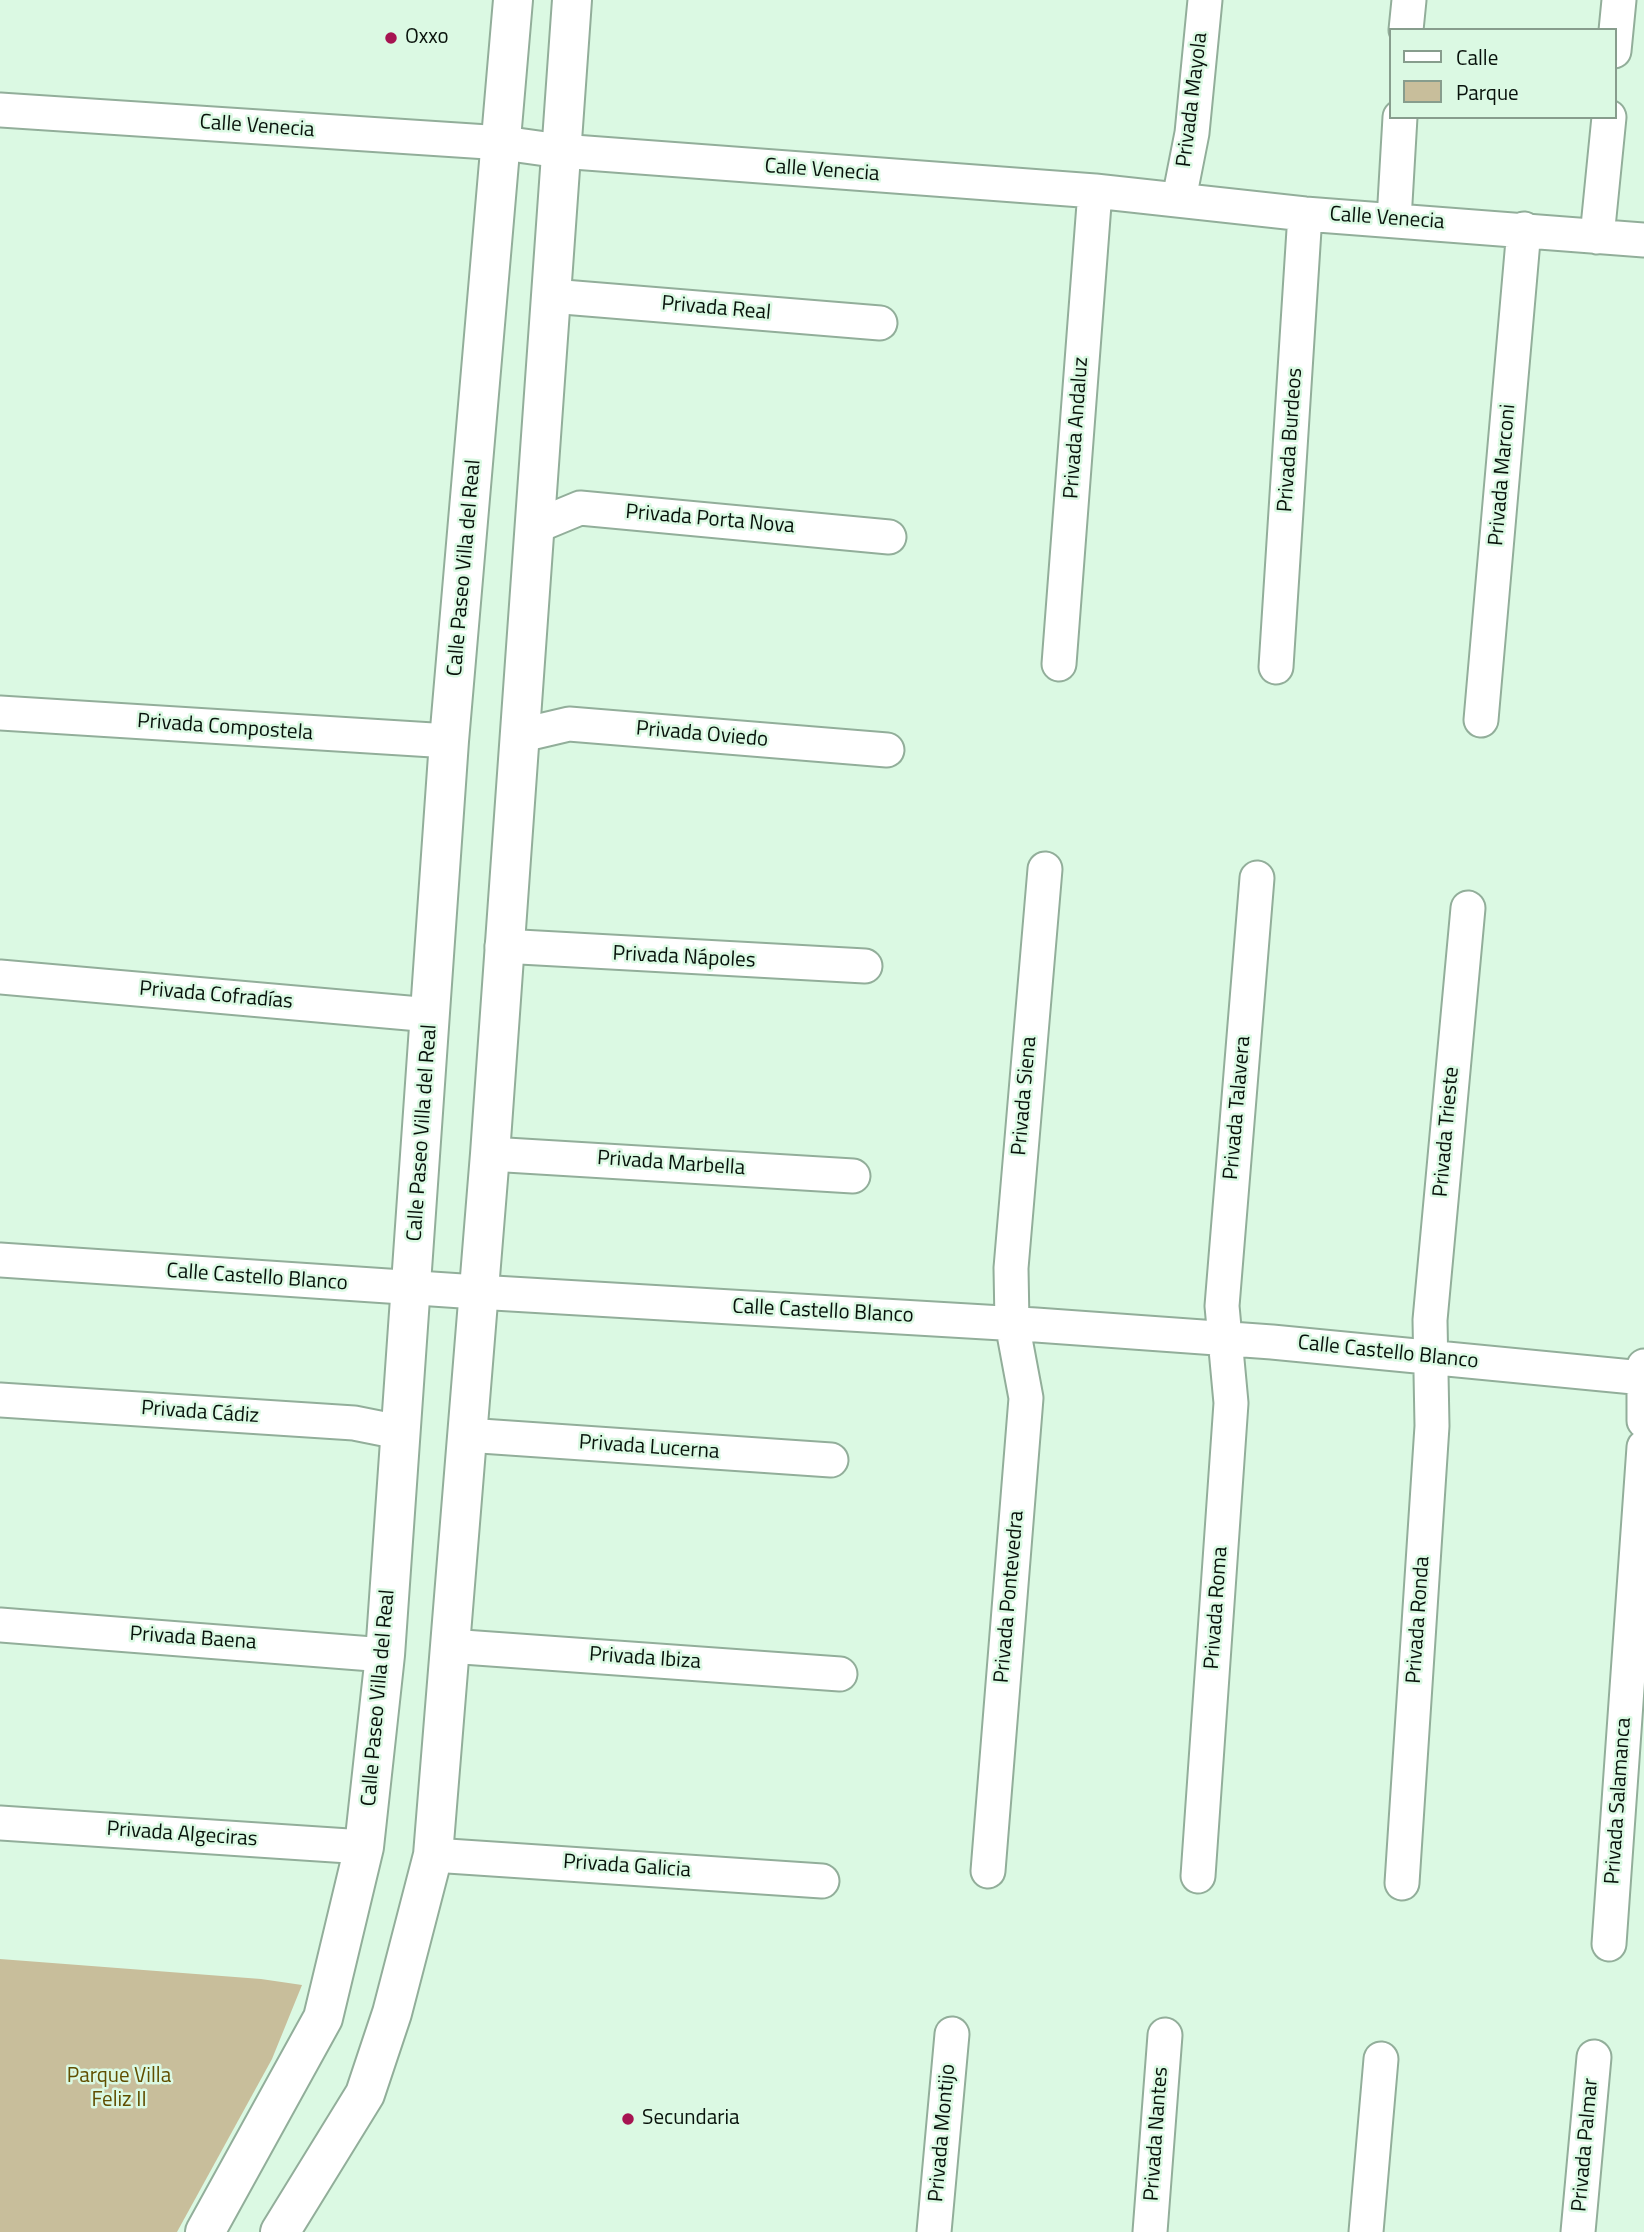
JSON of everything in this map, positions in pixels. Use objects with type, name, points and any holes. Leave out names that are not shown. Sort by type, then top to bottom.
[{"type":"street","name":"Calle Paseo Villa del Real","points":[[205,2232],[323,2018],[364,1847],[385,1656],[449,741],[503,143],[513,0]]},
{"type":"street","points":[[280,2232],[365,2094],[392,2013],[433,1855],[490,1154],[502,946],[572,0]]},
{"type":"street","name":"Privada Mayola","points":[[1179,200],[1192,133],[1205,0]]},
{"type":"street","points":[[1406,28],[1409,0]]},
{"type":"street","points":[[1616,31],[1619,0]]},
{"type":"street","name":"Calle Venecia","points":[[0,110],[503,143],[560,150],[1095,191],[1305,214],[1644,240]]},
{"type":"street","points":[[1394,220],[1399,119]]},
{"type":"street","points":[[1597,237],[1609,119]]},
{"type":"street","name":"Privada Andaluz","points":[[1059,664],[1095,191]]},
{"type":"street","name":"Privada Burdeos","points":[[1276,667],[1305,214]]},
{"type":"street","name":"Privada Marconi","points":[[1480,720],[1524,229]]},
{"type":"street","name":"Privada Real","points":[[551,296],[880,323]]},
{"type":"street","name":"Privada Porta Nova","points":[[534,527],[580,508],[889,537]]},
{"type":"street","name":"Privada Compostela","points":[[0,713],[449,741]]},
{"type":"street","name":"Privada Oviedo","points":[[518,736],[569,724],[887,750]]},
{"type":"street","name":"Privada Siena","points":[[1012,1323],[1011,1268],[1045,869]]},
{"type":"street","name":"Privada Talavera","points":[[1225,1339],[1222,1306],[1256,878]]},
{"type":"street","name":"Privada Trieste","points":[[1431,1356],[1430,1320],[1468,908]]},
{"type":"street","name":"Privada Nápoles","points":[[502,946],[554,952],[865,966]]},
{"type":"street","name":"Privada Cofradías","points":[[0,977],[431,1015]]},
{"type":"street","name":"Privada Marbella","points":[[490,1154],[853,1177]]},
{"type":"street","name":"Calle Castello Blanco","points":[[0,1260],[477,1293],[1012,1323],[1643,1374]]},
{"type":"street","name":"Privada Pontevedra","points":[[988,1871],[1027,1398],[1012,1323]]},
{"type":"street","name":"Privada Roma","points":[[1198,1877],[1231,1404],[1225,1339]]},
{"type":"street","name":"Privada Ronda","points":[[1402,1883],[1432,1426],[1431,1356]]},
{"type":"street","points":[[1643,1374],[1644,1422]]},
{"type":"street","name":"Privada Cádiz","points":[[0,1400],[354,1423],[399,1432]]},
{"type":"street","name":"Privada Lucerna","points":[[466,1435],[831,1460]]},
{"type":"street","name":"Privada Salamanca","points":[[1609,1944],[1644,1447]]},
{"type":"street","name":"Privada Baena","points":[[0,1625],[385,1656]]},
{"type":"street","name":"Privada Ibiza","points":[[449,1646],[840,1674]]},
{"type":"street","name":"Privada Algeciras","points":[[0,1822],[364,1847]]},
{"type":"street","name":"Privada Galicia","points":[[433,1855],[822,1881]]},
{"type":"street","name":"Privada Montijo","points":[[934,2232],[952,2034]]},
{"type":"street","name":"Privada Nantes","points":[[1150,2232],[1165,2035]]},
{"type":"street","name":"Privada Palmar","points":[[1578,2232],[1594,2057]]},
{"type":"street","points":[[1366,2232],[1381,2059]]},
{"type":"green space","name":"Parque Villa Feliz II","points":[[0,1959],[261,1979],[302,1985],[272,2059],[177,2232],[0,2232]]},
{"type":"place","name":"Oxxo","points":[[391,38]]},
{"type":"place","name":"Secundaria","points":[[628,2119]]}]
